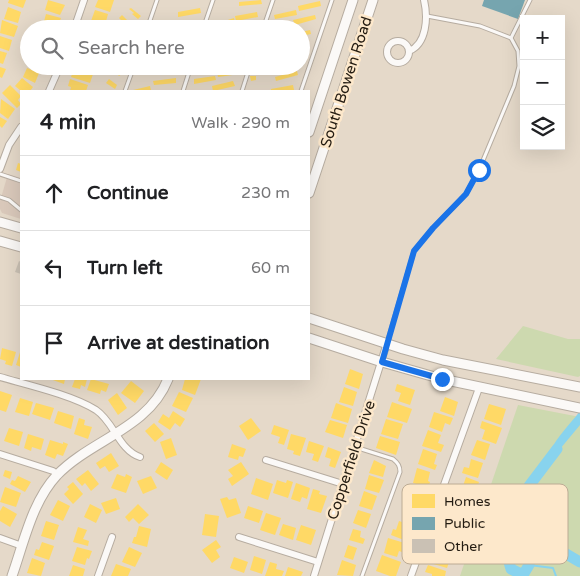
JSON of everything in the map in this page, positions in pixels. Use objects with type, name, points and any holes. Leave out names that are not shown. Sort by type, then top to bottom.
[{"type":"main road","name":"South Bowen Road","points":[[310,129],[353,0]]},
{"type":"main road","name":"South Bowen Road","points":[[310,187],[313,168],[373,0]]},
{"type":"main road","points":[[0,222],[20,227]]},
{"type":"main road","points":[[0,241],[20,248]]},
{"type":"main road","points":[[310,318],[443,360],[578,386]]},
{"type":"main road","points":[[310,338],[382,362],[479,388],[580,408]]},
{"type":"main road","points":[[12,576],[38,504],[58,475],[148,410],[159,397],[168,380]]},
{"type":"street","points":[[77,20],[84,0]]},
{"type":"street","points":[[409,51],[415,49],[420,43],[426,26],[424,0]]},
{"type":"street","points":[[49,90],[56,75]]},
{"type":"street","points":[[0,169],[9,145],[20,129]]},
{"type":"street","name":"Copperfield Drive","points":[[314,576],[387,344]]},
{"type":"street","points":[[0,377],[85,404],[106,419],[128,450],[140,458]]},
{"type":"street","points":[[444,484],[479,388]]},
{"type":"street","points":[[0,454],[52,471],[58,475]]},
{"type":"street","points":[[266,460],[343,484]]},
{"type":"street","points":[[98,576],[112,537]]},
{"type":"street","points":[[239,537],[318,562]]},
{"type":"street","points":[[0,538],[22,546]]},
{"type":"street","points":[[411,576],[415,564]]},
{"type":"lane","points":[[150,20],[157,0]]},
{"type":"lane","points":[[207,20],[213,0]]},
{"type":"lane","points":[[266,20],[273,0]]},
{"type":"lane","points":[[310,65],[332,0]]},
{"type":"lane","points":[[511,38],[530,0]]},
{"type":"lane","points":[[387,344],[414,251],[466,194],[479,170],[514,86],[519,66],[518,50],[511,38],[480,26],[426,16]]},
{"type":"lane","points":[[125,90],[131,75]]},
{"type":"lane","points":[[183,90],[188,75]]},
{"type":"lane","points":[[242,90],[247,75]]},
{"type":"lane","points":[[301,90],[306,75]]},
{"type":"lane","points":[[0,174],[20,181]]},
{"type":"lane","points":[[0,197],[9,200],[20,209]]},
{"type":"lane","points":[[355,448],[393,459],[400,468],[362,576]]},
{"type":"shaded area","points":[[8,174],[20,178],[20,219],[2,213],[0,201]]},
{"type":"green space","points":[[523,326],[568,339],[580,339],[580,376],[496,359]]},
{"type":"green space","points":[[518,405],[580,417],[580,576],[460,576],[464,564],[568,564],[568,484],[491,484]]},
{"type":"water","points":[[580,411],[580,425],[550,461],[547,459],[553,446]]},
{"type":"building: Homes","points":[[9,0],[26,0],[23,8],[8,3]]},
{"type":"building: Homes","points":[[48,0],[65,5],[60,15],[45,10]]},
{"type":"building: Homes","points":[[98,0],[114,0],[110,12],[95,7]]},
{"type":"building: Homes","points":[[261,0],[262,4],[239,6],[239,2]]},
{"type":"building: Homes","points":[[320,1],[321,6],[299,11],[298,6]]},
{"type":"building: Homes","points":[[8,7],[21,12],[18,23],[4,19]]},
{"type":"building: Homes","points":[[131,8],[141,16],[138,19],[132,14],[134,13],[129,9]]},
{"type":"building: Homes","points":[[200,8],[201,13],[178,17],[178,12]]},
{"type":"building: Homes","points":[[95,10],[108,14],[106,20],[91,20]]},
{"type":"building: Homes","points":[[296,10],[297,15],[275,19],[274,15]]},
{"type":"building: Homes","points":[[257,12],[258,17],[236,20],[235,16]]},
{"type":"building: Homes","points":[[46,14],[61,18],[60,20],[44,20]]},
{"type":"building: Homes","points":[[122,15],[127,20],[121,20],[119,18]]},
{"type":"building: Homes","points":[[315,15],[316,19],[310,21],[293,20]]},
{"type":"building: Homes","points":[[2,20],[18,26],[14,37],[0,33]]},
{"type":"building: Homes","points":[[0,36],[12,40],[9,51],[0,48]]},
{"type":"building: Homes","points":[[0,51],[7,53],[3,64],[0,63]]},
{"type":"building: Homes","points":[[0,67],[6,69],[2,78],[0,77]]},
{"type":"building: Homes","points":[[24,75],[38,75],[35,83],[23,77]]},
{"type":"building: Homes","points":[[72,75],[93,75],[90,83],[71,77]]},
{"type":"building: Homes","points":[[282,75],[298,75],[276,81],[275,77]]},
{"type":"building: Homes","points":[[215,76],[216,80],[194,84],[194,79]]},
{"type":"building: Homes","points":[[250,76],[256,76],[256,80],[251,81]]},
{"type":"building: Homes","points":[[22,78],[33,87],[31,90],[20,90],[15,86]]},
{"type":"building: Homes","points":[[176,78],[176,83],[154,85],[153,81]]},
{"type":"building: Homes","points":[[70,79],[88,85],[86,90],[70,90],[71,87],[68,86]]},
{"type":"building: Homes","points":[[109,79],[117,85],[115,89],[106,83]]},
{"type":"building: Homes","points":[[233,81],[235,86],[213,90],[212,86]]},
{"type":"building: Homes","points":[[10,85],[20,95],[18,100],[20,105],[17,108],[2,93]]},
{"type":"building: Homes","points":[[293,85],[294,90],[271,90]]},
{"type":"building: Homes","points":[[150,86],[151,90],[133,90]]},
{"type":"building: Homes","points":[[1,99],[15,109],[8,119],[0,113]]},
{"type":"building: Homes","points":[[0,117],[7,121],[2,128],[0,126]]},
{"type":"building: Homes","points":[[18,163],[20,164],[20,172],[16,170]]},
{"type":"building: Homes","points":[[2,348],[16,352],[12,366],[5,364],[6,361],[0,359]]},
{"type":"building: Homes","points":[[20,352],[20,367],[16,365]]},
{"type":"building: Homes","points":[[350,369],[363,374],[359,389],[345,384]]},
{"type":"building: Homes","points":[[53,380],[65,380],[64,384]]},
{"type":"building: Homes","points":[[75,380],[87,380],[85,387],[81,385],[80,389],[72,387]]},
{"type":"building: Homes","points":[[91,380],[109,384],[106,392],[101,390],[100,394],[87,390]]},
{"type":"building: Homes","points":[[185,380],[201,380],[195,395],[182,390]]},
{"type":"building: Homes","points":[[131,381],[144,391],[135,403],[121,393]]},
{"type":"building: Homes","points":[[397,384],[415,390],[410,405],[398,401],[401,393],[395,391]]},
{"type":"building: Homes","points":[[344,387],[357,392],[353,406],[339,402]]},
{"type":"building: Homes","points":[[0,391],[12,395],[6,412],[0,410]]},
{"type":"building: Homes","points":[[179,392],[193,398],[186,412],[172,406]]},
{"type":"building: Homes","points":[[117,393],[127,408],[118,415],[108,400]]},
{"type":"building: Homes","points":[[445,397],[458,402],[454,416],[440,411]]},
{"type":"building: Homes","points":[[20,398],[33,402],[29,416],[15,412]]},
{"type":"building: Homes","points":[[392,402],[412,409],[407,423],[387,417]]},
{"type":"building: Homes","points":[[36,403],[54,408],[50,420],[32,414]]},
{"type":"building: Homes","points":[[336,403],[352,409],[348,423],[331,418]]},
{"type":"building: Homes","points":[[489,404],[506,409],[501,425],[484,419]]},
{"type":"building: Homes","points":[[58,411],[74,416],[71,429],[54,423]]},
{"type":"building: Homes","points":[[173,411],[185,419],[180,427],[175,423],[170,430],[158,422],[163,414],[169,418]]},
{"type":"building: Homes","points":[[434,412],[453,418],[450,425],[445,423],[442,432],[429,427]]},
{"type":"building: Homes","points":[[79,418],[85,420],[84,425],[92,427],[88,439],[74,434]]},
{"type":"building: Homes","points":[[251,418],[261,431],[248,440],[239,426]]},
{"type":"building: Homes","points":[[386,419],[403,424],[398,439],[381,434]]},
{"type":"building: Homes","points":[[330,420],[347,425],[343,438],[325,432]]},
{"type":"building: Homes","points":[[482,421],[502,428],[496,444],[482,439],[485,430],[480,428]]},
{"type":"building: Homes","points":[[154,423],[164,434],[155,442],[145,431]]},
{"type":"building: Homes","points":[[274,425],[289,430],[284,445],[278,443],[280,437],[271,434]]},
{"type":"building: Homes","points":[[9,428],[23,432],[19,446],[4,441]]},
{"type":"building: Homes","points":[[428,430],[441,435],[438,443],[444,445],[441,452],[422,446]]},
{"type":"building: Homes","points":[[28,434],[44,439],[41,450],[32,447],[31,451],[24,448]]},
{"type":"building: Homes","points":[[291,434],[306,438],[300,456],[293,454],[294,451],[287,449]]},
{"type":"building: Homes","points":[[380,436],[400,442],[396,455],[376,448]]},
{"type":"building: Homes","points":[[171,438],[177,455],[166,459],[160,442]]},
{"type":"building: Homes","points":[[50,440],[68,444],[63,456],[57,454],[55,459],[45,455]]},
{"type":"building: Homes","points":[[477,440],[490,444],[485,460],[471,455]]},
{"type":"building: Homes","points":[[309,441],[324,446],[318,462],[312,460],[314,454],[306,452]]},
{"type":"building: Homes","points":[[232,444],[246,449],[243,457],[239,456],[238,460],[228,457]]},
{"type":"building: Homes","points":[[328,447],[341,452],[335,468],[329,466],[331,459],[325,457]]},
{"type":"building: Homes","points":[[423,449],[437,454],[434,464],[437,465],[435,470],[418,464]]},
{"type":"building: Homes","points":[[111,453],[119,466],[109,472],[105,466],[100,469],[96,463]]},
{"type":"building: Homes","points":[[471,459],[483,463],[478,478],[462,473],[464,467],[469,468]]},
{"type":"building: Homes","points":[[374,460],[386,466],[383,477],[369,473]]},
{"type":"building: Homes","points":[[161,462],[173,470],[167,480],[155,472]]},
{"type":"building: Homes","points":[[241,462],[249,474],[232,486],[228,479],[233,476],[228,470]]},
{"type":"building: Homes","points":[[417,468],[430,472],[429,484],[413,483]]},
{"type":"building: Homes","points":[[5,470],[12,472],[10,479],[3,476]]},
{"type":"building: Homes","points":[[88,470],[99,484],[91,491],[85,483],[82,486],[76,479]]},
{"type":"building: Homes","points":[[117,474],[125,477],[126,474],[132,477],[126,493],[111,488]]},
{"type":"building: Homes","points":[[369,475],[384,480],[379,493],[365,489]]},
{"type":"building: Homes","points":[[18,476],[31,482],[25,492],[10,484]]},
{"type":"building: Homes","points":[[151,476],[157,488],[143,494],[137,481]]},
{"type":"building: Homes","points":[[466,477],[479,482],[478,484],[464,484]]},
{"type":"building: Homes","points":[[256,478],[273,484],[268,500],[251,494]]},
{"type":"building: Homes","points":[[277,480],[286,483],[287,480],[293,482],[288,498],[273,493]]},
{"type":"building: Homes","points":[[73,482],[83,494],[73,504],[64,494],[69,489],[67,487]]},
{"type":"building: Homes","points":[[296,483],[310,488],[307,499],[302,497],[300,502],[291,499]]},
{"type":"building: Homes","points":[[5,487],[21,493],[16,507],[0,502]]},
{"type":"building: Homes","points":[[313,489],[320,491],[319,494],[327,496],[321,513],[307,509]]},
{"type":"building: Homes","points":[[364,491],[377,496],[372,510],[359,506]]},
{"type":"building: Homes","points":[[227,497],[229,500],[236,498],[241,513],[227,518],[220,499]]},
{"type":"building: Homes","points":[[116,498],[120,509],[106,514],[101,503]]},
{"type":"building: Homes","points":[[58,500],[70,506],[63,521],[50,515]]},
{"type":"building: Homes","points":[[90,504],[102,510],[96,523],[84,517]]},
{"type":"building: Homes","points":[[138,504],[149,515],[139,524],[133,518],[129,522],[125,517]]},
{"type":"building: Homes","points":[[3,506],[17,514],[10,527],[0,521],[0,511]]},
{"type":"building: Homes","points":[[248,506],[263,511],[259,523],[244,518]]},
{"type":"building: Homes","points":[[358,510],[371,514],[366,528],[353,523]]},
{"type":"building: Homes","points":[[266,513],[281,518],[275,535],[260,530]]},
{"type":"building: Homes","points":[[205,514],[219,516],[216,537],[202,535]]},
{"type":"building: Homes","points":[[46,521],[59,525],[54,540],[41,536]]},
{"type":"building: Homes","points":[[399,521],[402,522],[402,539],[391,535],[393,529],[396,530]]},
{"type":"building: Homes","points":[[283,524],[296,528],[293,540],[279,535]]},
{"type":"building: Homes","points":[[301,525],[316,530],[311,545],[296,540]]},
{"type":"building: Homes","points":[[139,526],[151,529],[147,547],[132,543]]},
{"type":"building: Homes","points":[[78,527],[87,530],[83,539],[89,541],[88,546],[73,542]]},
{"type":"building: Homes","points":[[353,529],[361,531],[360,537],[365,539],[363,544],[349,540]]},
{"type":"building: Homes","points":[[388,538],[402,542],[402,552],[399,551],[397,557],[384,553]]},
{"type":"building: Homes","points":[[216,540],[221,547],[216,550],[220,557],[212,563],[202,550]]},
{"type":"building: Homes","points":[[42,542],[54,546],[49,560],[34,555],[36,549],[39,550]]},
{"type":"building: Homes","points":[[348,545],[357,548],[353,560],[344,557]]},
{"type":"building: Homes","points":[[77,547],[92,551],[85,565],[72,561]]},
{"type":"building: Homes","points":[[129,547],[142,553],[135,567],[122,562]]},
{"type":"building: Homes","points":[[382,555],[401,562],[396,576],[376,571]]},
{"type":"building: Homes","points":[[254,556],[266,560],[262,574],[250,570]]},
{"type":"building: Homes","points":[[234,557],[248,562],[244,573],[230,568]]},
{"type":"building: Homes","points":[[32,558],[45,563],[41,576],[27,573]]},
{"type":"building: Homes","points":[[342,560],[356,565],[353,576],[337,575]]},
{"type":"building: Homes","points":[[270,562],[277,564],[276,569],[284,571],[282,576],[265,576]]},
{"type":"building: Homes","points":[[116,564],[131,569],[128,576],[111,576]]},
{"type":"building: Homes","points":[[433,564],[448,564],[447,568]]},
{"type":"building: Homes","points":[[73,565],[85,569],[83,576],[69,576]]},
{"type":"building: Homes","points":[[428,565],[446,571],[445,576],[432,576],[432,574],[425,572]]},
{"type":"building: Homes","points":[[288,567],[303,572],[301,576],[285,576]]},
{"type":"building: Public","points":[[484,0],[525,0],[518,19],[482,6]]},
{"type":"building: Other","points":[[19,261],[20,274],[15,272]]},
{"type":"waterway","points":[[531,484],[557,449]]},
{"type":"waterway","points":[[568,555],[580,562]]},
{"type":"waterway","points":[[510,564],[511,569],[523,575],[529,564]]},
{"type":"waterway","points":[[529,565],[553,568],[556,576]]},
{"type":"route","points":[[442,379],[382,362],[414,251],[466,194],[479,170]]}]
